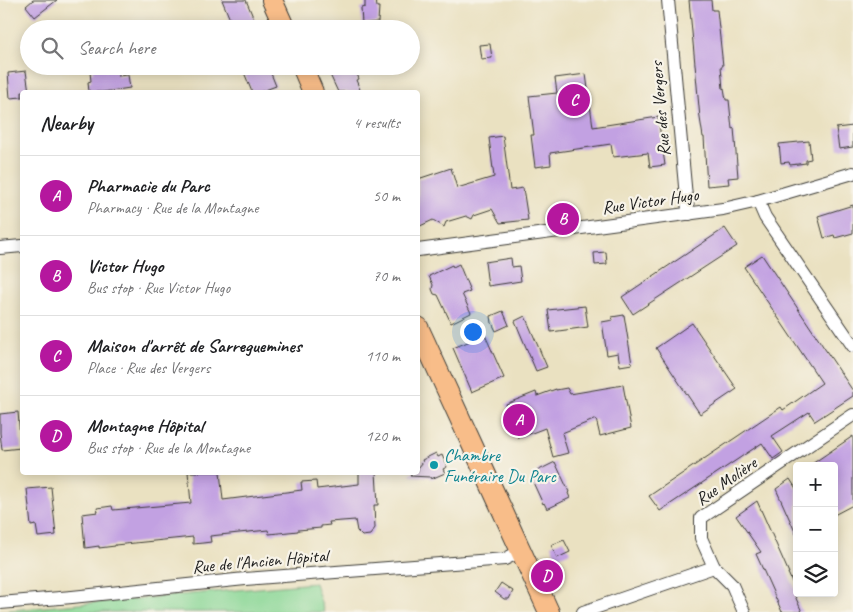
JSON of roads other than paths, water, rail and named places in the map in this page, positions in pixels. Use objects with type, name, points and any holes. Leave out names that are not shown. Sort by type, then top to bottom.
[{"type":"main road","points":[[272,0],[281,20]]},
{"type":"main road","points":[[306,75],[312,90]]},
{"type":"main road","points":[[420,331],[549,612]]},
{"type":"street","name":"Rue des Vergers","points":[[668,0],[689,214]]},
{"type":"street","name":"Rue Victor Hugo","points":[[420,250],[723,209],[758,201],[853,173]]},
{"type":"street","points":[[758,201],[765,217],[853,346]]},
{"type":"street","points":[[0,248],[20,246]]},
{"type":"street","name":"Rue Molière","points":[[714,567],[701,538],[701,518],[853,415]]},
{"type":"street","name":"Rue de l'Ancien Hôpital","points":[[0,603],[245,579],[505,559],[521,551]]},
{"type":"street","points":[[583,612],[714,567],[732,585],[744,612]]},
{"type":"place","name":"Maison d'arrêt de Sarreguemines","points":[[574,100]]},
{"type":"place","name":"Victor Hugo","points":[[563,219]]},
{"type":"place","name":"Pharmacie du Parc","points":[[519,420]]},
{"type":"place","name":"Chambre Funéraire Du Parc","points":[[434,465]]},
{"type":"place","name":"Montagne Hôpital","points":[[547,576]]}]
